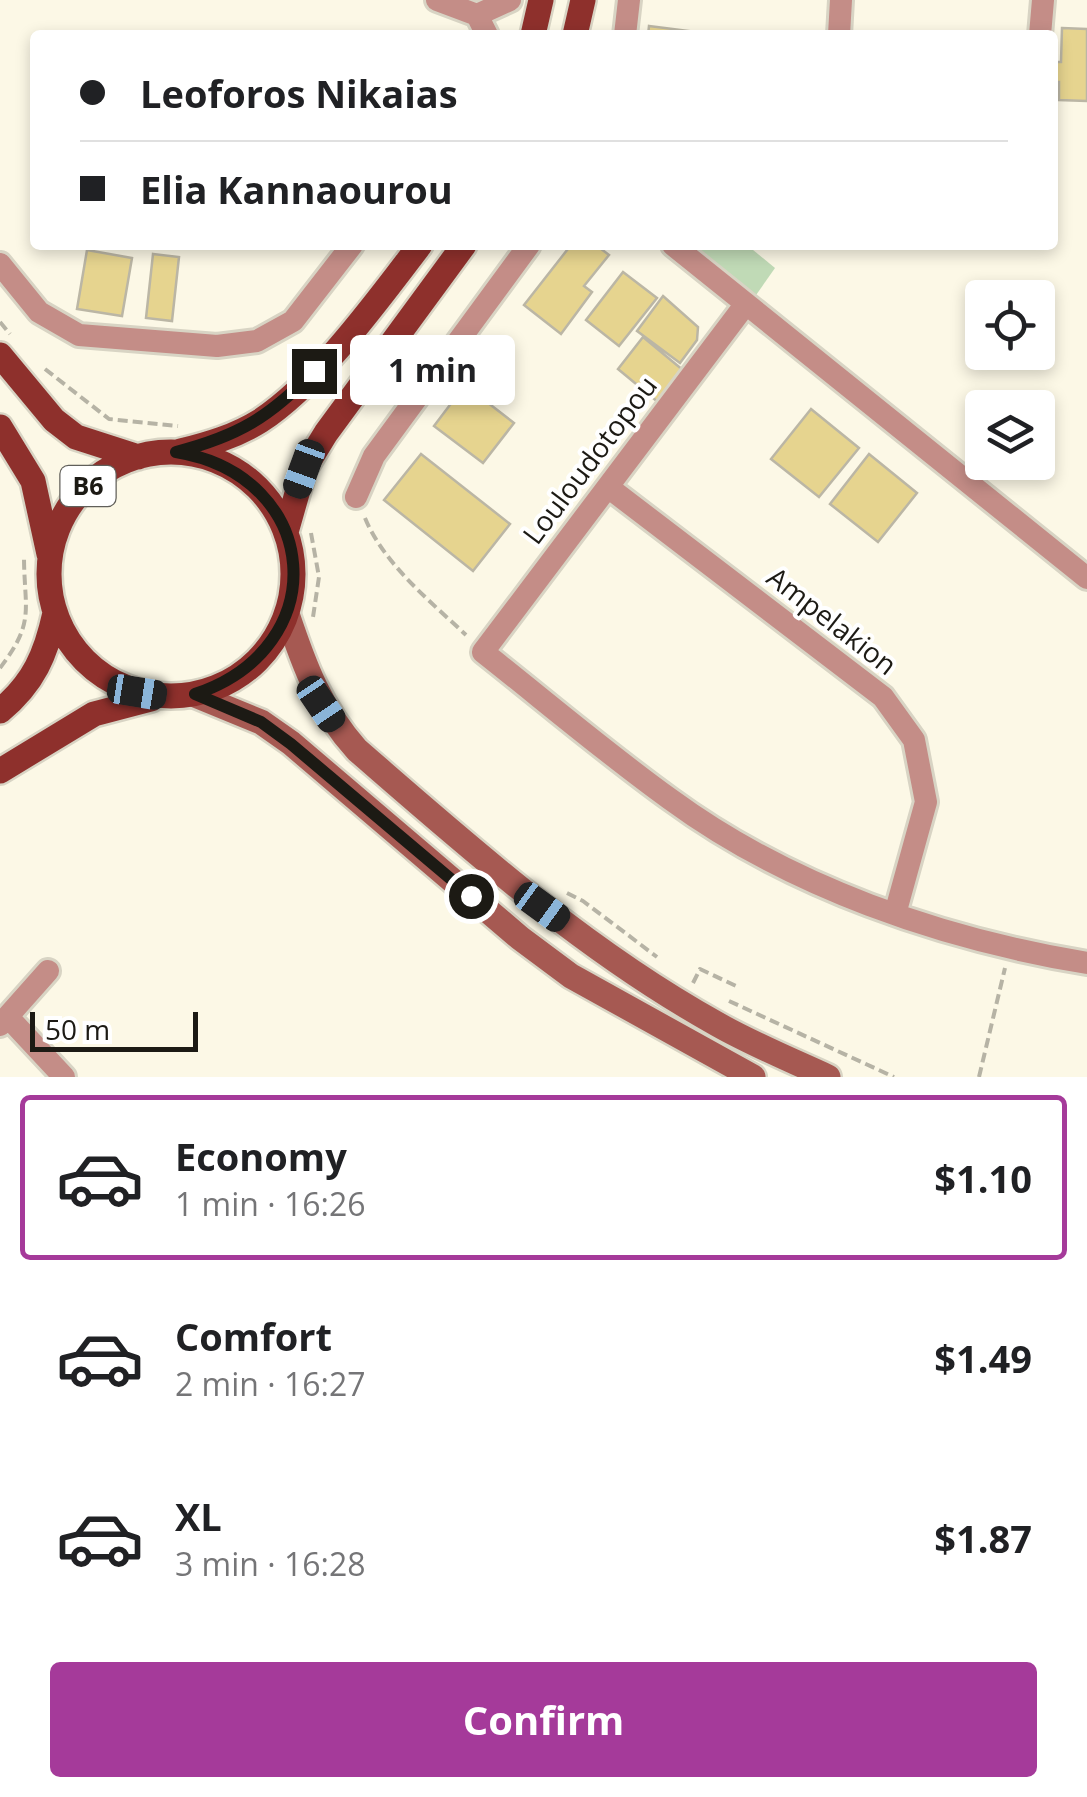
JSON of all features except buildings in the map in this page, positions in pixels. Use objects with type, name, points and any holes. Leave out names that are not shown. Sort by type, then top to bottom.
[{"type":"main road","points":[[534,30],[542,0]]},
{"type":"main road","points":[[576,30],[583,0]]},
{"type":"main road","name":"B6","points":[[166,697],[137,692],[110,680],[86,662],[68,640],[55,612],[50,559],[60,525],[79,495],[105,471],[138,457],[176,452],[233,434],[260,420],[288,398],[340,344],[416,250]]},
{"type":"main road","name":"B6","points":[[0,771],[94,714],[118,705],[195,694],[226,684],[252,667],[273,643],[287,614],[304,469],[326,433],[460,250]]},
{"type":"main road","points":[[0,354],[54,420],[76,437],[138,457]]},
{"type":"main road","points":[[0,427],[33,481],[50,559]]},
{"type":"main road","name":"B6","points":[[176,452],[223,463],[244,476],[298,528]]},
{"type":"main road","name":"B6","points":[[0,711],[18,696],[38,670],[55,612]]},
{"type":"main road","points":[[287,614],[307,674],[337,728],[356,750],[513,885],[601,950],[718,1025],[828,1077]]},
{"type":"main road","points":[[195,694],[261,722],[291,744],[520,938],[571,976],[752,1077]]},
{"type":"street","points":[[436,0],[478,28],[510,0]]},
{"type":"street","points":[[626,30],[629,0]]},
{"type":"street","points":[[839,30],[841,0]]},
{"type":"street","points":[[1040,30],[1043,0]]},
{"type":"street","points":[[0,264],[40,312],[79,335],[217,346],[258,341],[293,321],[348,250]]},
{"type":"street","points":[[356,497],[374,456],[525,250]]},
{"type":"street","points":[[679,250],[1087,578]]},
{"type":"street","name":"Louloudotopou","points":[[484,652],[745,305]]},
{"type":"street","name":"Ampelakion","points":[[608,487],[882,697],[914,740],[926,802],[895,914]]},
{"type":"street","points":[[484,652],[672,801],[774,862],[895,914],[1010,949],[1087,963]]},
{"type":"street","points":[[48,971],[4,1021],[64,1077]]},
{"type":"path","points":[[356,497],[370,532],[408,578],[484,652]]},
{"type":"path","points":[[298,528],[319,577],[312,624]]},
{"type":"path","points":[[0,668],[28,620],[24,550]]},
{"type":"path","points":[[560,890],[583,900],[658,958]]},
{"type":"path","points":[[978,1077],[1010,949]]},
{"type":"path","points":[[692,983],[700,969],[736,986]]},
{"type":"path","points":[[686,980],[703,989]]},
{"type":"path","points":[[714,995],[894,1077]]},
{"type":"green space","points":[[694,250],[753,250],[775,268],[754,298]]},
{"type":"route","points":[[314,371],[260,420],[212,443],[176,452],[223,463],[262,491],[286,532],[294,573],[287,614],[273,643],[252,667],[226,684],[195,694],[261,722],[471,896]]}]
